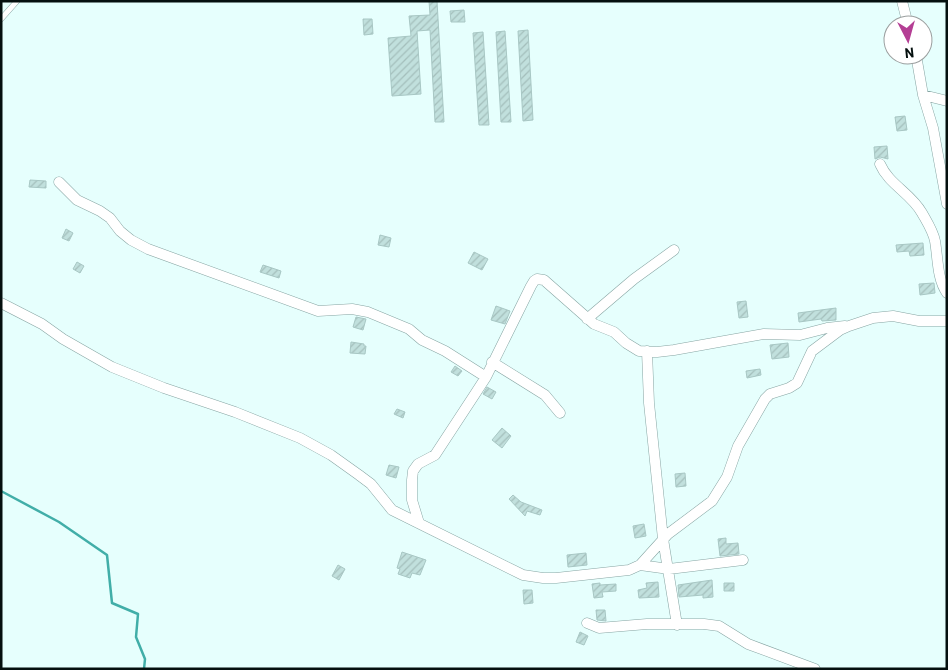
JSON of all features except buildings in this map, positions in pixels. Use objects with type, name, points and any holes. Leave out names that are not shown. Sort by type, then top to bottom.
[{"type":"street","points":[[902,1],[906,15]]},
{"type":"street","points":[[918,65],[922,95],[933,128],[947,204]]},
{"type":"street","points":[[922,95],[947,101]]},
{"type":"street","points":[[880,164],[884,173],[916,203],[933,234],[942,282],[947,293]]},
{"type":"street","points":[[59,182],[77,200],[100,211],[110,218],[120,231],[131,240],[148,249],[318,311],[352,309],[368,312],[409,329],[422,340],[452,355],[486,377]]},
{"type":"street","points":[[586,318],[634,279],[674,250]]},
{"type":"street","points":[[419,523],[412,500],[413,472],[418,464],[435,455],[486,377],[531,286],[537,279],[544,280],[594,324],[614,332],[639,351],[674,350],[764,334],[800,335],[827,328],[849,326]]},
{"type":"street","points":[[1,303],[42,324],[112,367],[300,438],[330,455],[371,484],[392,510],[523,574],[556,578],[629,570],[640,565],[663,539],[682,522],[712,501],[727,477],[738,446],[765,398],[797,383],[812,351],[840,330],[873,318],[893,316],[920,321],[947,321]]},
{"type":"street","points":[[647,351],[649,403],[663,539],[677,625]]},
{"type":"street","points":[[492,362],[545,395],[560,413]]},
{"type":"street","points":[[640,565],[669,569],[744,560]]},
{"type":"street","points":[[588,623],[599,628],[640,624],[704,624],[719,626],[748,644],[815,669]]},
{"type":"lane","points":[[1,19],[17,1]]},
{"type":"waterway","points":[[1,491],[59,522],[107,555],[112,603],[138,614],[136,637],[145,659],[144,669]]}]
